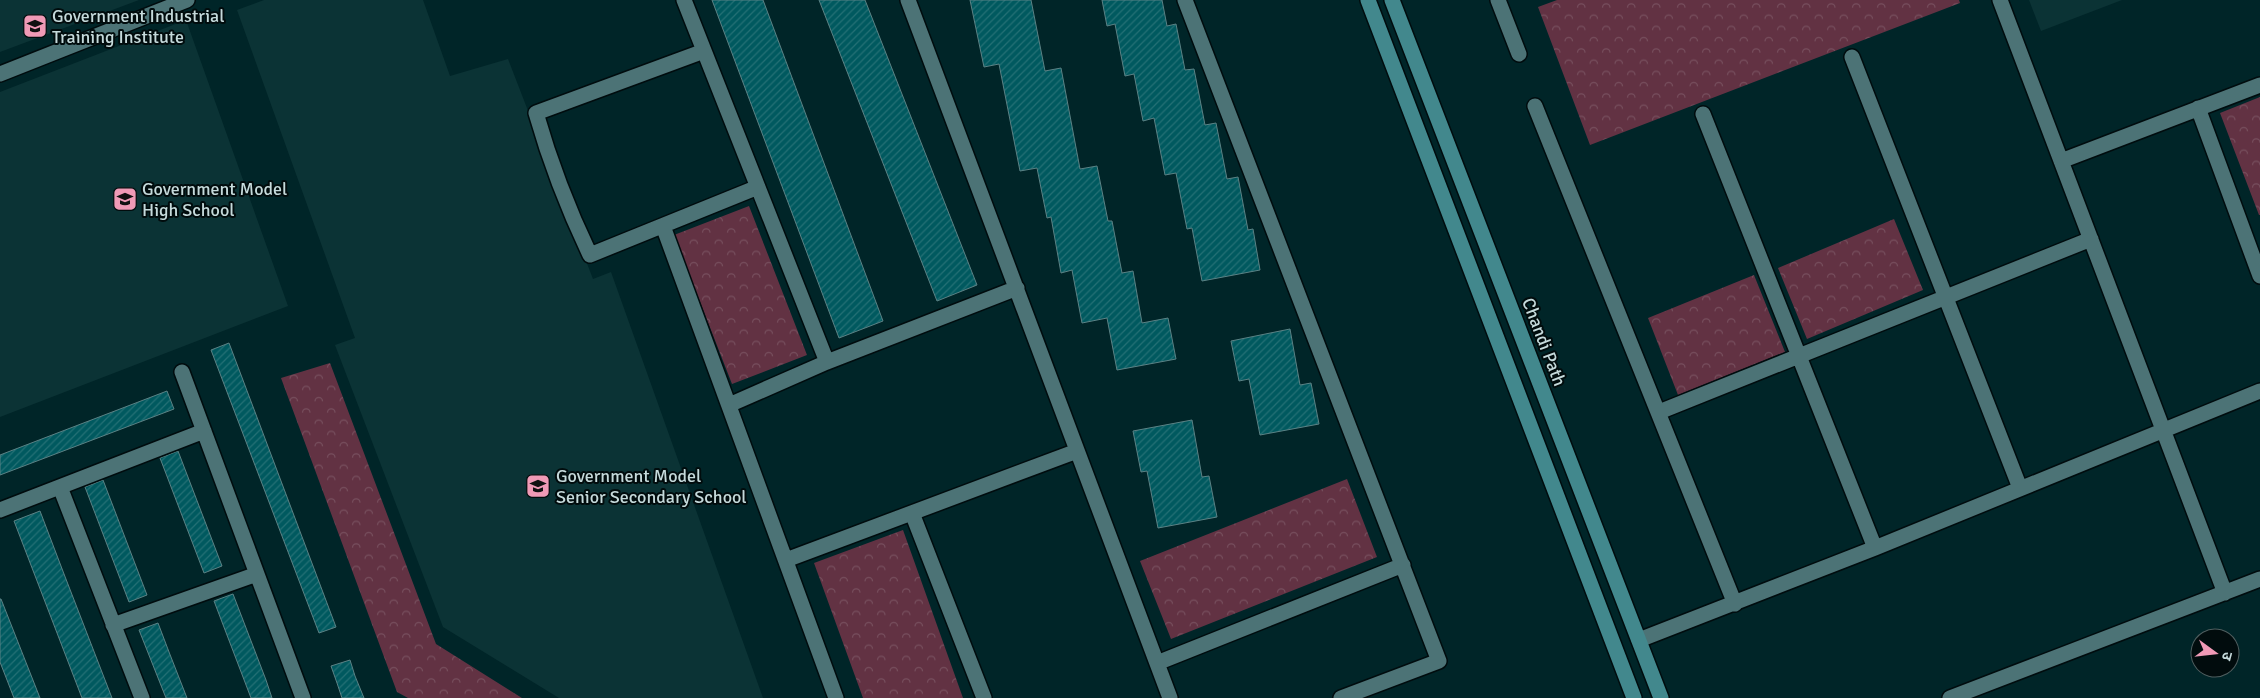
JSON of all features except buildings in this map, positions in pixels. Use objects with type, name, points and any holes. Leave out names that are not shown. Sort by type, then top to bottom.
[{"type":"main road","points":[[1368,0],[1634,698]]},
{"type":"main road","name":"Chandi Path","points":[[1392,0],[1661,698]]},
{"type":"street","points":[[0,74],[187,0]]},
{"type":"street","points":[[684,0],[827,362]]},
{"type":"street","points":[[908,0],[1170,698]]},
{"type":"street","points":[[1185,0],[1439,661],[1341,698]]},
{"type":"street","points":[[1498,0],[1520,54]]},
{"type":"street","points":[[2000,0],[2224,593]]},
{"type":"street","points":[[704,51],[536,113],[548,154],[564,196],[590,255],[758,187]]},
{"type":"street","points":[[1852,57],[2020,488]]},
{"type":"street","points":[[2061,161],[2260,85]]},
{"type":"street","points":[[1535,106],[1735,604]]},
{"type":"street","points":[[2198,108],[2260,276]]},
{"type":"street","points":[[1703,114],[1875,548]]},
{"type":"street","points":[[663,226],[836,698]]},
{"type":"street","points":[[1659,412],[2091,239]]},
{"type":"street","points":[[728,405],[827,362],[1017,288]]},
{"type":"street","points":[[182,372],[304,698]]},
{"type":"street","points":[[1639,640],[1875,548],[2260,391]]},
{"type":"street","points":[[0,510],[204,431]]},
{"type":"street","points":[[786,560],[1078,451]]},
{"type":"street","points":[[60,487],[142,698]]},
{"type":"street","points":[[912,513],[984,698]]},
{"type":"street","points":[[1157,663],[1403,566]]},
{"type":"street","points":[[113,625],[257,574]]},
{"type":"street","points":[[1950,698],[2260,579]]},
{"type":"shaded area","name":"Government Industrial Training Institute","points":[[0,0],[139,0],[0,52]]},
{"type":"shaded area","name":"Government Model Senior Secondary School","points":[[264,0],[423,0],[450,76],[508,59],[593,279],[611,272],[763,698],[559,698],[443,627],[335,345],[355,338],[237,10]]},
{"type":"shaded area","points":[[2029,0],[2122,0],[2041,31]]},
{"type":"shaded area","name":"Government Model High School","points":[[186,20],[288,306],[0,417],[0,92]]},
{"type":"green space","points":[[1557,0],[1959,0],[1960,3],[1590,145],[1538,7]]},
{"type":"green space","points":[[2260,97],[2260,215],[2259,215],[2220,113]]},
{"type":"green space","points":[[749,206],[807,355],[732,384],[674,235]]},
{"type":"green space","points":[[1894,219],[1923,290],[1807,339],[1778,268]]},
{"type":"green space","points":[[1754,275],[1785,352],[1678,395],[1648,318]]},
{"type":"green space","points":[[330,363],[436,644],[522,698],[408,698],[397,692],[281,378]]},
{"type":"green space","points":[[1347,479],[1377,557],[1171,639],[1140,561]]},
{"type":"green space","points":[[903,530],[963,698],[863,698],[814,563]]},
{"type":"place","name":"Government Industrial Training Institute","points":[[35,26]]},
{"type":"place","name":"Government Model High School","points":[[125,199]]},
{"type":"place","name":"Government Model Senior Secondary School","points":[[538,486]]}]
